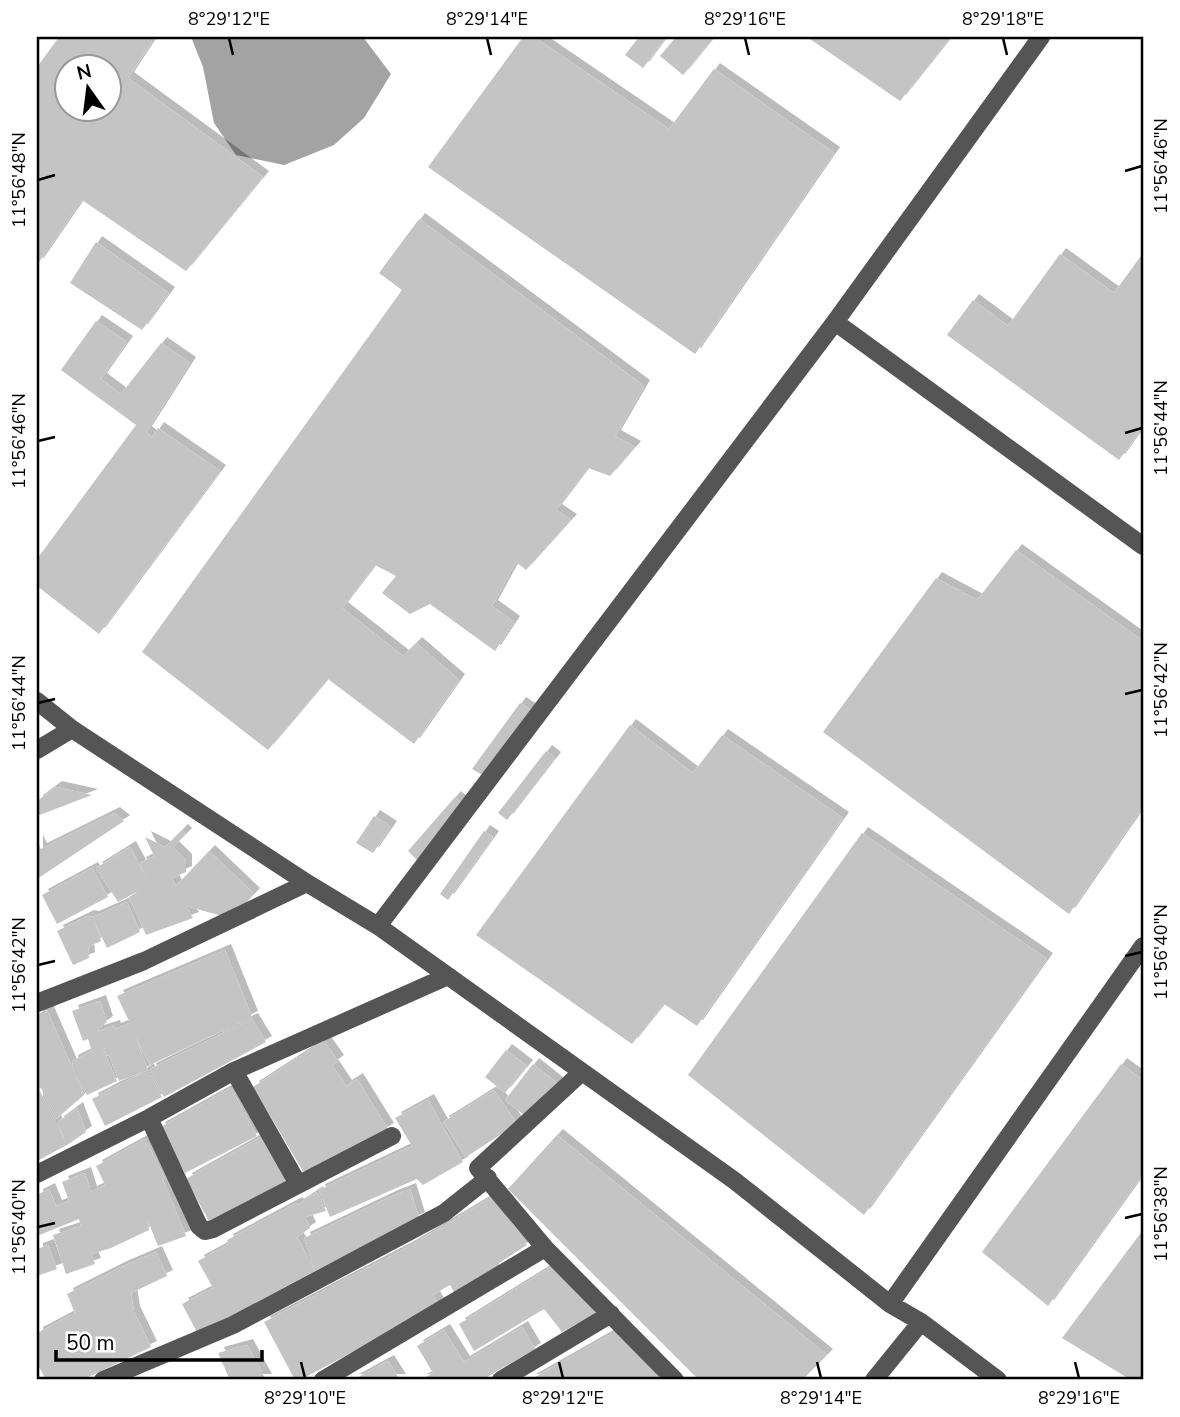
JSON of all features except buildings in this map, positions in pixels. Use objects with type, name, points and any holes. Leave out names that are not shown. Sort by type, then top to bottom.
[{"type":"street","points":[[378,926],[835,322],[1041,37]]},
{"type":"street","points":[[835,322],[1143,546]]},
{"type":"street","points":[[37,701],[72,729],[307,883],[378,926],[736,1181],[890,1304],[921,1322],[998,1380]]},
{"type":"street","points":[[37,750],[72,729]]},
{"type":"street","points":[[37,1003],[144,961],[307,883]]},
{"type":"street","points":[[890,1304],[1143,946]]},
{"type":"street","points":[[37,1174],[149,1118],[234,1071],[448,976]]},
{"type":"street","points":[[234,1071],[298,1184]]},
{"type":"street","points":[[582,1072],[478,1168],[545,1248],[675,1380]]},
{"type":"street","points":[[149,1118],[199,1226],[205,1231],[392,1136]]},
{"type":"street","points":[[103,1380],[233,1325],[443,1213],[488,1178]]},
{"type":"street","points":[[323,1380],[545,1248]]},
{"type":"street","points":[[501,1380],[611,1314]]},
{"type":"street","points":[[874,1380],[921,1322]]},
{"type":"shaded area","points":[[191,37],[363,37],[391,74],[364,118],[334,145],[284,165],[236,155],[214,123],[203,67]]}]
